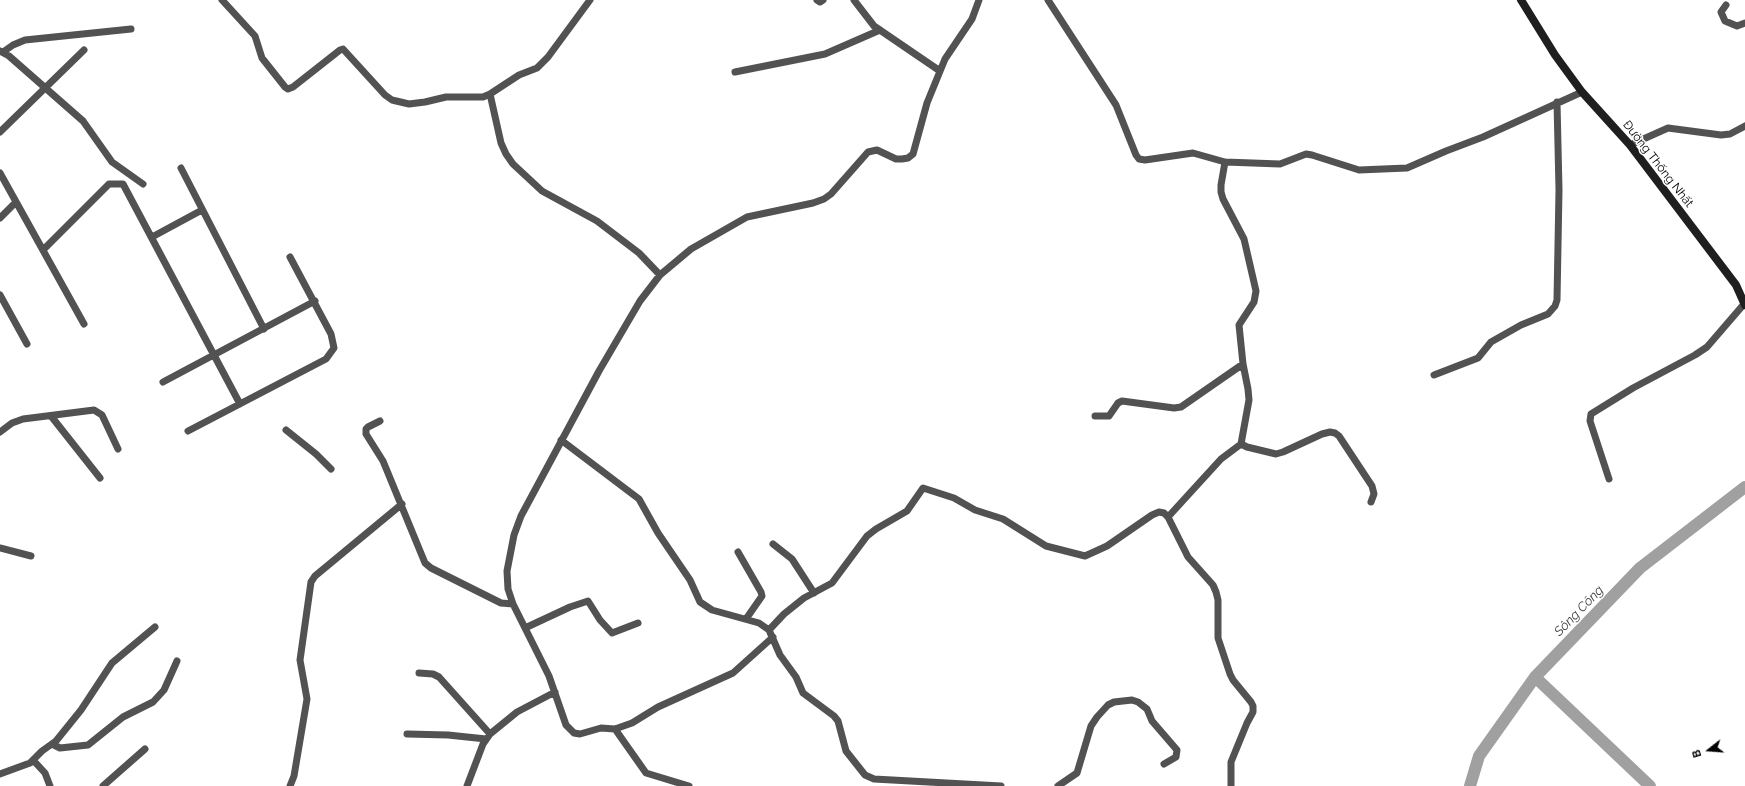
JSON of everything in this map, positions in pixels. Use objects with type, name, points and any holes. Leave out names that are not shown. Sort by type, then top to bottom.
[{"type":"street","points":[[222,0],[255,36],[262,58],[285,87],[292,87],[343,49],[384,95],[401,103],[409,104],[446,97],[483,97],[519,75],[537,68],[543,64],[590,0]]},
{"type":"street","points":[[818,0],[820,2],[823,0]]},
{"type":"street","points":[[854,0],[869,20],[880,30],[940,71]]},
{"type":"street","points":[[773,637],[727,676],[658,707],[632,723],[615,729],[601,728],[580,734],[574,733],[566,725],[549,676],[513,604],[508,589],[507,572],[514,535],[521,516],[561,440],[640,301],[660,275],[691,249],[747,217],[813,203],[824,199],[831,194],[868,152],[877,150],[896,159],[908,158],[913,154],[927,103],[940,71],[948,53],[972,19],[979,0]]},
{"type":"street","points":[[1048,0],[1116,105],[1136,155],[1140,159],[1144,160],[1193,153],[1225,162],[1280,164],[1306,154],[1359,170],[1407,168],[1483,137],[1557,102],[1582,92]]},
{"type":"street","name":"Đường Thống Nhất","points":[[1521,0],[1555,55],[1582,92],[1630,145],[1736,285],[1745,304]]},
{"type":"street","points":[[1726,5],[1722,12],[1725,21],[1737,26],[1745,23]]},
{"type":"street","points":[[131,29],[25,40],[1,51],[83,121],[112,162],[143,184]]},
{"type":"street","points":[[735,72],[825,54],[880,30]]},
{"type":"street","points":[[0,132],[84,50]]},
{"type":"street","points":[[490,94],[501,143],[513,164],[542,191],[604,227],[639,253],[660,275]]},
{"type":"street","points":[[1434,375],[1478,358],[1491,342],[1521,325],[1548,314],[1555,306],[1557,300],[1560,190],[1557,102]]},
{"type":"street","points":[[1630,145],[1668,128],[1721,135],[1730,134],[1745,126]]},
{"type":"street","points":[[1168,517],[1221,459],[1241,444],[1249,395],[1243,364],[1239,325],[1254,302],[1256,291],[1244,239],[1223,199],[1221,192],[1225,162]]},
{"type":"street","points":[[181,168],[264,329]]},
{"type":"street","points":[[0,173],[84,324]]},
{"type":"street","points":[[43,250],[109,184],[123,184],[240,404]]},
{"type":"street","points":[[0,218],[16,202]]},
{"type":"street","points":[[152,237],[202,210]]},
{"type":"street","points":[[188,431],[326,359],[334,348],[332,334],[290,257]]},
{"type":"street","points":[[0,295],[27,344]]},
{"type":"street","points":[[164,382],[315,301]]},
{"type":"street","points":[[1609,479],[1590,421],[1591,414],[1633,388],[1707,347],[1745,304]]},
{"type":"street","points":[[1095,416],[1109,416],[1118,403],[1122,401],[1174,408],[1181,407],[1243,364]]},
{"type":"street","points":[[0,432],[12,423],[23,419],[91,410],[102,415],[118,449]]},
{"type":"street","points":[[51,416],[100,478]]},
{"type":"street","points":[[380,421],[368,427],[366,429],[366,434],[383,461],[426,563],[431,568],[501,603],[513,604]]},
{"type":"street","points":[[286,430],[316,454],[331,469]]},
{"type":"street","points":[[1241,444],[1247,447],[1276,454],[1322,434],[1330,432],[1335,433],[1339,436],[1372,486],[1374,494],[1371,502]]},
{"type":"street","points":[[561,440],[639,499],[658,534],[690,580],[700,602],[712,610],[759,623],[769,630],[780,655],[796,677],[804,693],[834,716],[838,721],[846,751],[865,775],[869,778],[1001,786]]},
{"type":"street","points":[[769,630],[784,614],[804,598],[832,583],[867,536],[907,511],[923,488],[954,498],[975,510],[1003,519],[1046,546],[1085,556],[1107,546],[1155,513],[1164,513],[1168,517],[1188,557],[1213,585],[1218,600],[1218,638],[1233,680],[1253,706],[1254,712],[1247,723],[1231,762],[1231,786]]},
{"type":"street","points":[[290,786],[294,776],[307,699],[300,660],[311,582],[315,576],[402,504]]},
{"type":"street","points":[[773,544],[792,558],[814,593]]},
{"type":"street","points":[[0,548],[31,556]]},
{"type":"street","points":[[738,552],[762,596],[746,619]]},
{"type":"street","points":[[525,628],[570,607],[588,602],[600,620],[612,633],[638,622]]},
{"type":"street","points":[[0,774],[33,760],[52,744],[81,710],[112,663],[155,627]]},
{"type":"street","points":[[52,744],[60,748],[88,745],[123,717],[153,702],[164,690],[177,661]]},
{"type":"street","points":[[419,673],[433,674],[439,677],[488,736]]},
{"type":"street","points":[[467,786],[488,736],[517,712],[555,692]]},
{"type":"street","points":[[1058,786],[1077,773],[1091,726],[1108,705],[1114,702],[1132,700],[1144,704],[1152,721],[1176,750],[1176,757],[1164,764]]},
{"type":"street","points":[[615,729],[646,773],[690,786]]},
{"type":"street","points":[[407,734],[488,736]]},
{"type":"street","points":[[104,786],[145,749]]},
{"type":"street","points":[[33,760],[45,773],[50,786]]},
{"type":"waterway","name":"Sông Công","points":[[1470,786],[1479,756],[1535,677],[1640,568],[1745,487]]},
{"type":"waterway","points":[[1535,677],[1650,786]]}]
